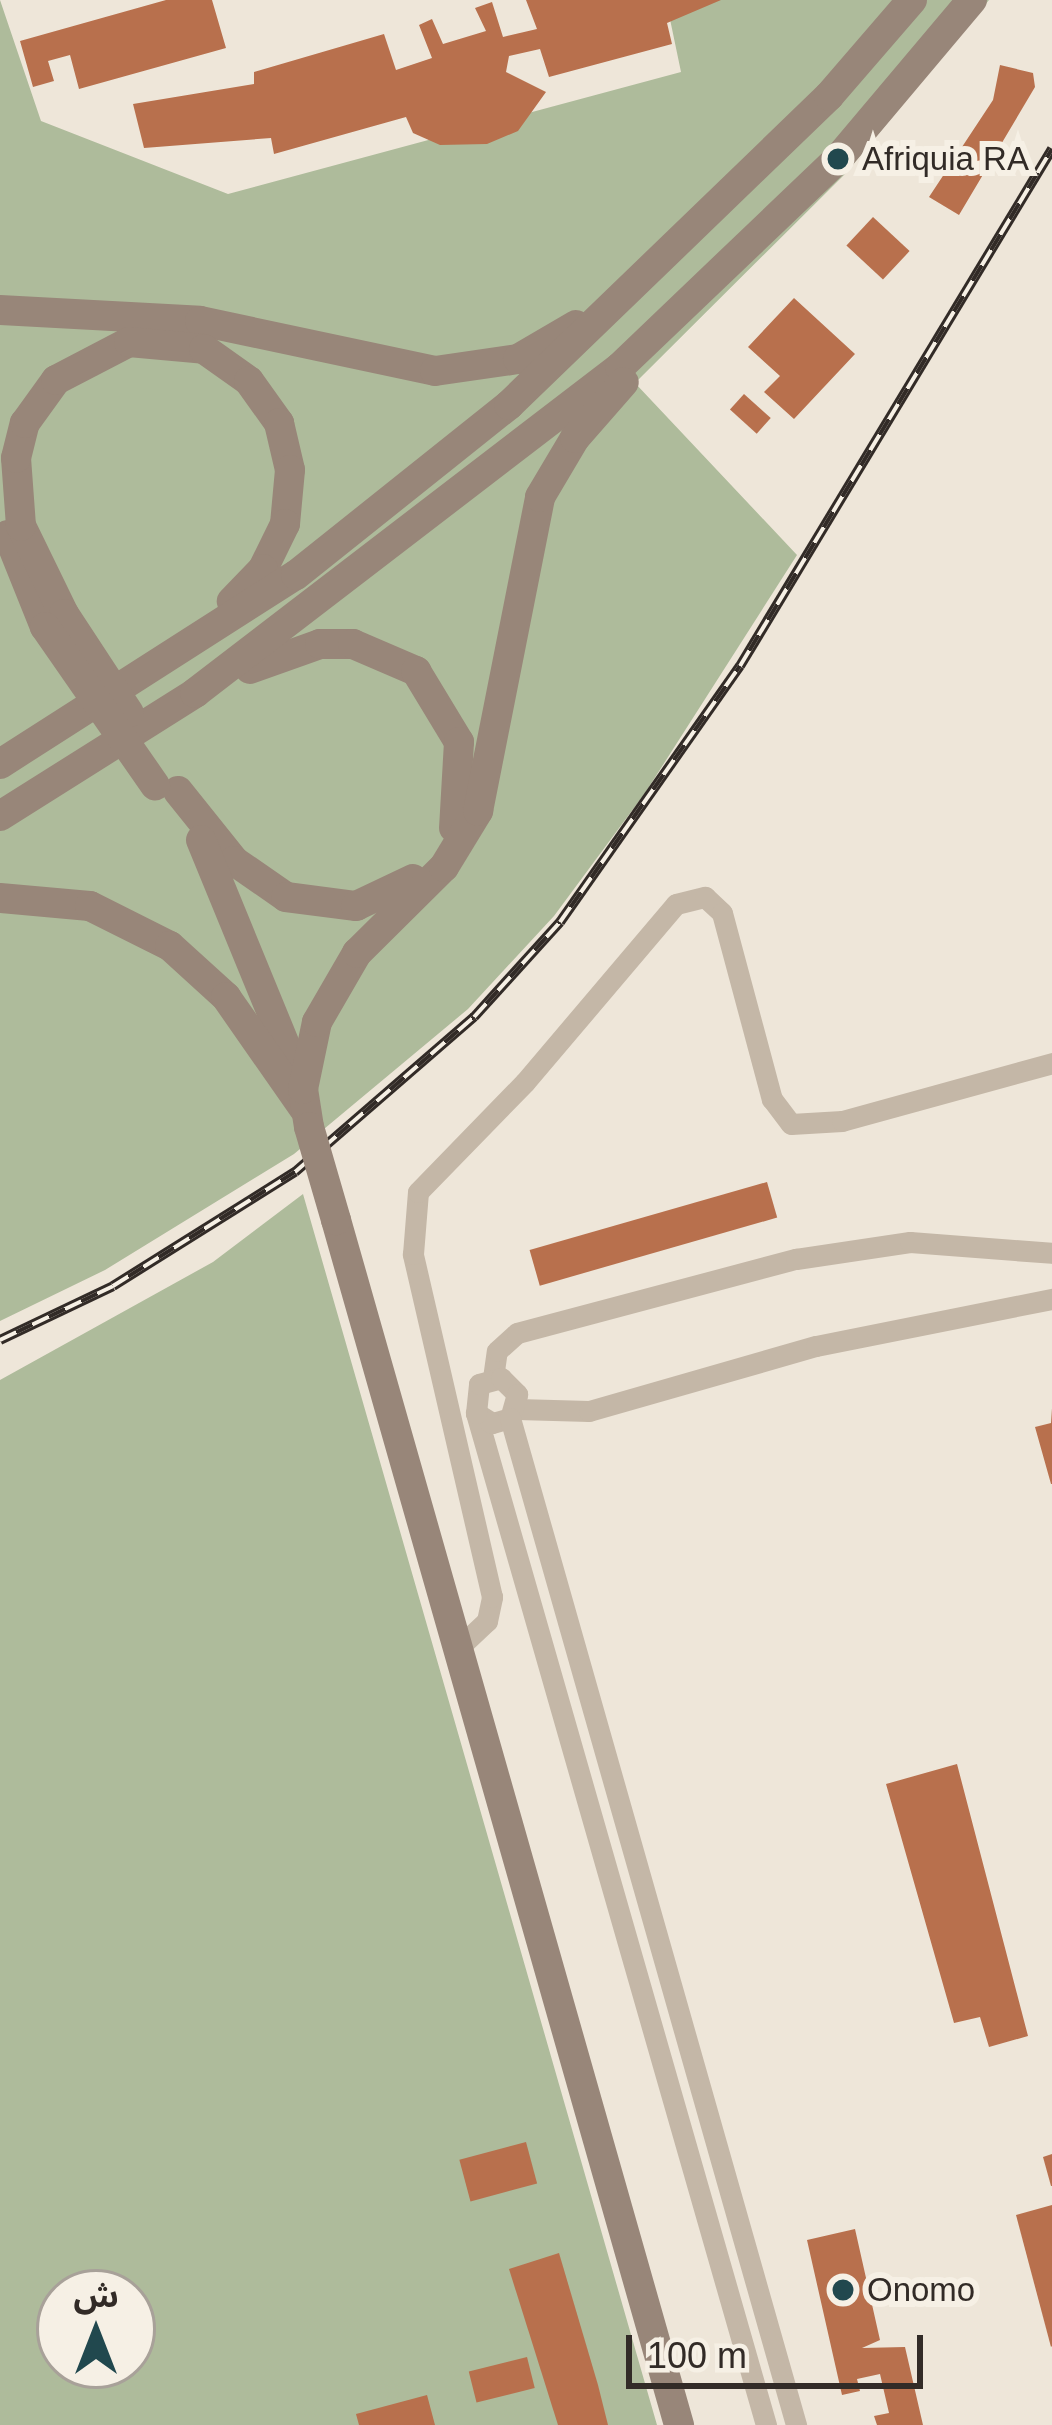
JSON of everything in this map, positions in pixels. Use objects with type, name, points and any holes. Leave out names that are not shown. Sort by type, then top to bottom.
[{"type":"main road","points":[[0,764],[174,653],[392,500],[509,405],[829,96],[912,0]]},
{"type":"main road","points":[[302,1105],[332,986],[406,902],[444,867],[478,811],[524,551],[547,482],[687,309],[838,159],[971,0]]},
{"type":"main road","points":[[0,310],[200,321],[363,361],[483,370],[557,340],[667,257]]},
{"type":"main road","points":[[0,816],[195,694],[687,309]]},
{"type":"main road","points":[[272,336],[130,329],[85,344],[47,370],[17,411],[3,454],[4,561],[55,621],[208,855],[302,1105],[679,2425]]},
{"type":"main road","points":[[55,621],[21,526],[15,475],[25,423],[56,380],[105,348],[157,340],[204,349],[268,406],[285,441],[290,495],[263,569],[174,653]]},
{"type":"main road","points":[[170,793],[260,883],[333,907],[376,901],[412,879],[454,829],[461,802],[458,742],[448,714],[416,671],[387,654],[320,644],[195,694]]},
{"type":"main road","points":[[170,793],[302,1105]]},
{"type":"main road","points":[[208,855],[252,895],[311,916],[362,915],[406,902]]},
{"type":"main road","points":[[0,898],[90,906],[170,946],[226,998],[302,1105]]},
{"type":"street","points":[[455,1651],[487,1621],[492,1597],[413,1254],[418,1192],[553,1052],[676,904],[705,896],[722,913],[772,1099],[791,1124],[842,1121],[1052,1063]]},
{"type":"street","points":[[766,2425],[476,1413],[475,1390],[493,1378],[497,1351],[517,1333],[796,1259],[910,1243],[1052,1253]]},
{"type":"street","points":[[476,1413],[492,1423],[513,1414],[589,1411],[816,1346],[1052,1299]]},
{"type":"street","points":[[493,1378],[514,1387],[513,1414],[796,2425]]},
{"type":"green space","points":[[0,0],[41,121],[228,194],[681,72],[666,0],[989,0],[846,173],[635,383],[797,555],[645,793],[554,916],[468,1009],[294,1154],[105,1270],[0,1321]]},
{"type":"green space","points":[[303,1194],[657,2425],[0,2425],[0,1380],[213,1262]]},
{"type":"building","points":[[166,0],[212,0],[226,48],[79,89],[70,55],[48,61],[54,81],[33,87],[20,41]]},
{"type":"building","points":[[526,0],[721,0],[667,23],[672,44],[549,77],[540,49],[509,56],[506,72],[546,92],[518,131],[487,144],[440,145],[413,133],[406,117],[274,154],[271,138],[144,148],[133,104],[254,84],[254,72],[384,34],[396,70],[432,58],[419,25],[432,19],[443,44],[486,31],[475,8],[492,2],[503,37],[537,29]]},
{"type":"building","points":[[1000,65],[1033,73],[1035,87],[959,215],[929,197],[993,100]]},
{"type":"building","points":[[873,217],[910,251],[883,280],[846,246]]},
{"type":"building","points":[[794,298],[855,354],[794,419],[764,392],[780,376],[748,347]]},
{"type":"building","points":[[744,394],[771,418],[757,434],[730,410]]},
{"type":"building","points":[[767,1182],[777,1218],[540,1286],[530,1250]]},
{"type":"building","points":[[1052,1408],[1051,1484],[1035,1427],[1051,1423]]},
{"type":"building","points":[[957,1764],[1028,2036],[989,2047],[980,2017],[954,2023],[886,1784]]},
{"type":"building","points":[[526,2142],[537,2184],[470,2201],[459,2160]]},
{"type":"building","points":[[1052,2154],[1052,2186],[1051,2186],[1043,2157]]},
{"type":"building","points":[[1052,2205],[1052,2346],[1051,2347],[1016,2215]]},
{"type":"building","name":"Onomo","points":[[855,2229],[880,2340],[862,2348],[905,2347],[923,2425],[877,2425],[874,2416],[889,2413],[880,2374],[857,2379],[860,2391],[842,2395],[807,2240]]},
{"type":"building","points":[[559,2253],[608,2425],[558,2425],[509,2269]]},
{"type":"building","points":[[527,2357],[535,2388],[477,2403],[469,2372]]},
{"type":"building","points":[[427,2395],[435,2425],[359,2425],[356,2414]]},
{"type":"railway","points":[[0,1340],[113,1286],[295,1172],[474,1017],[560,922],[740,666],[1052,149]]},
{"type":"place","name":"Afriquia RA","points":[[838,159]]},
{"type":"place","name":"Onomo","points":[[843,2290]]}]
